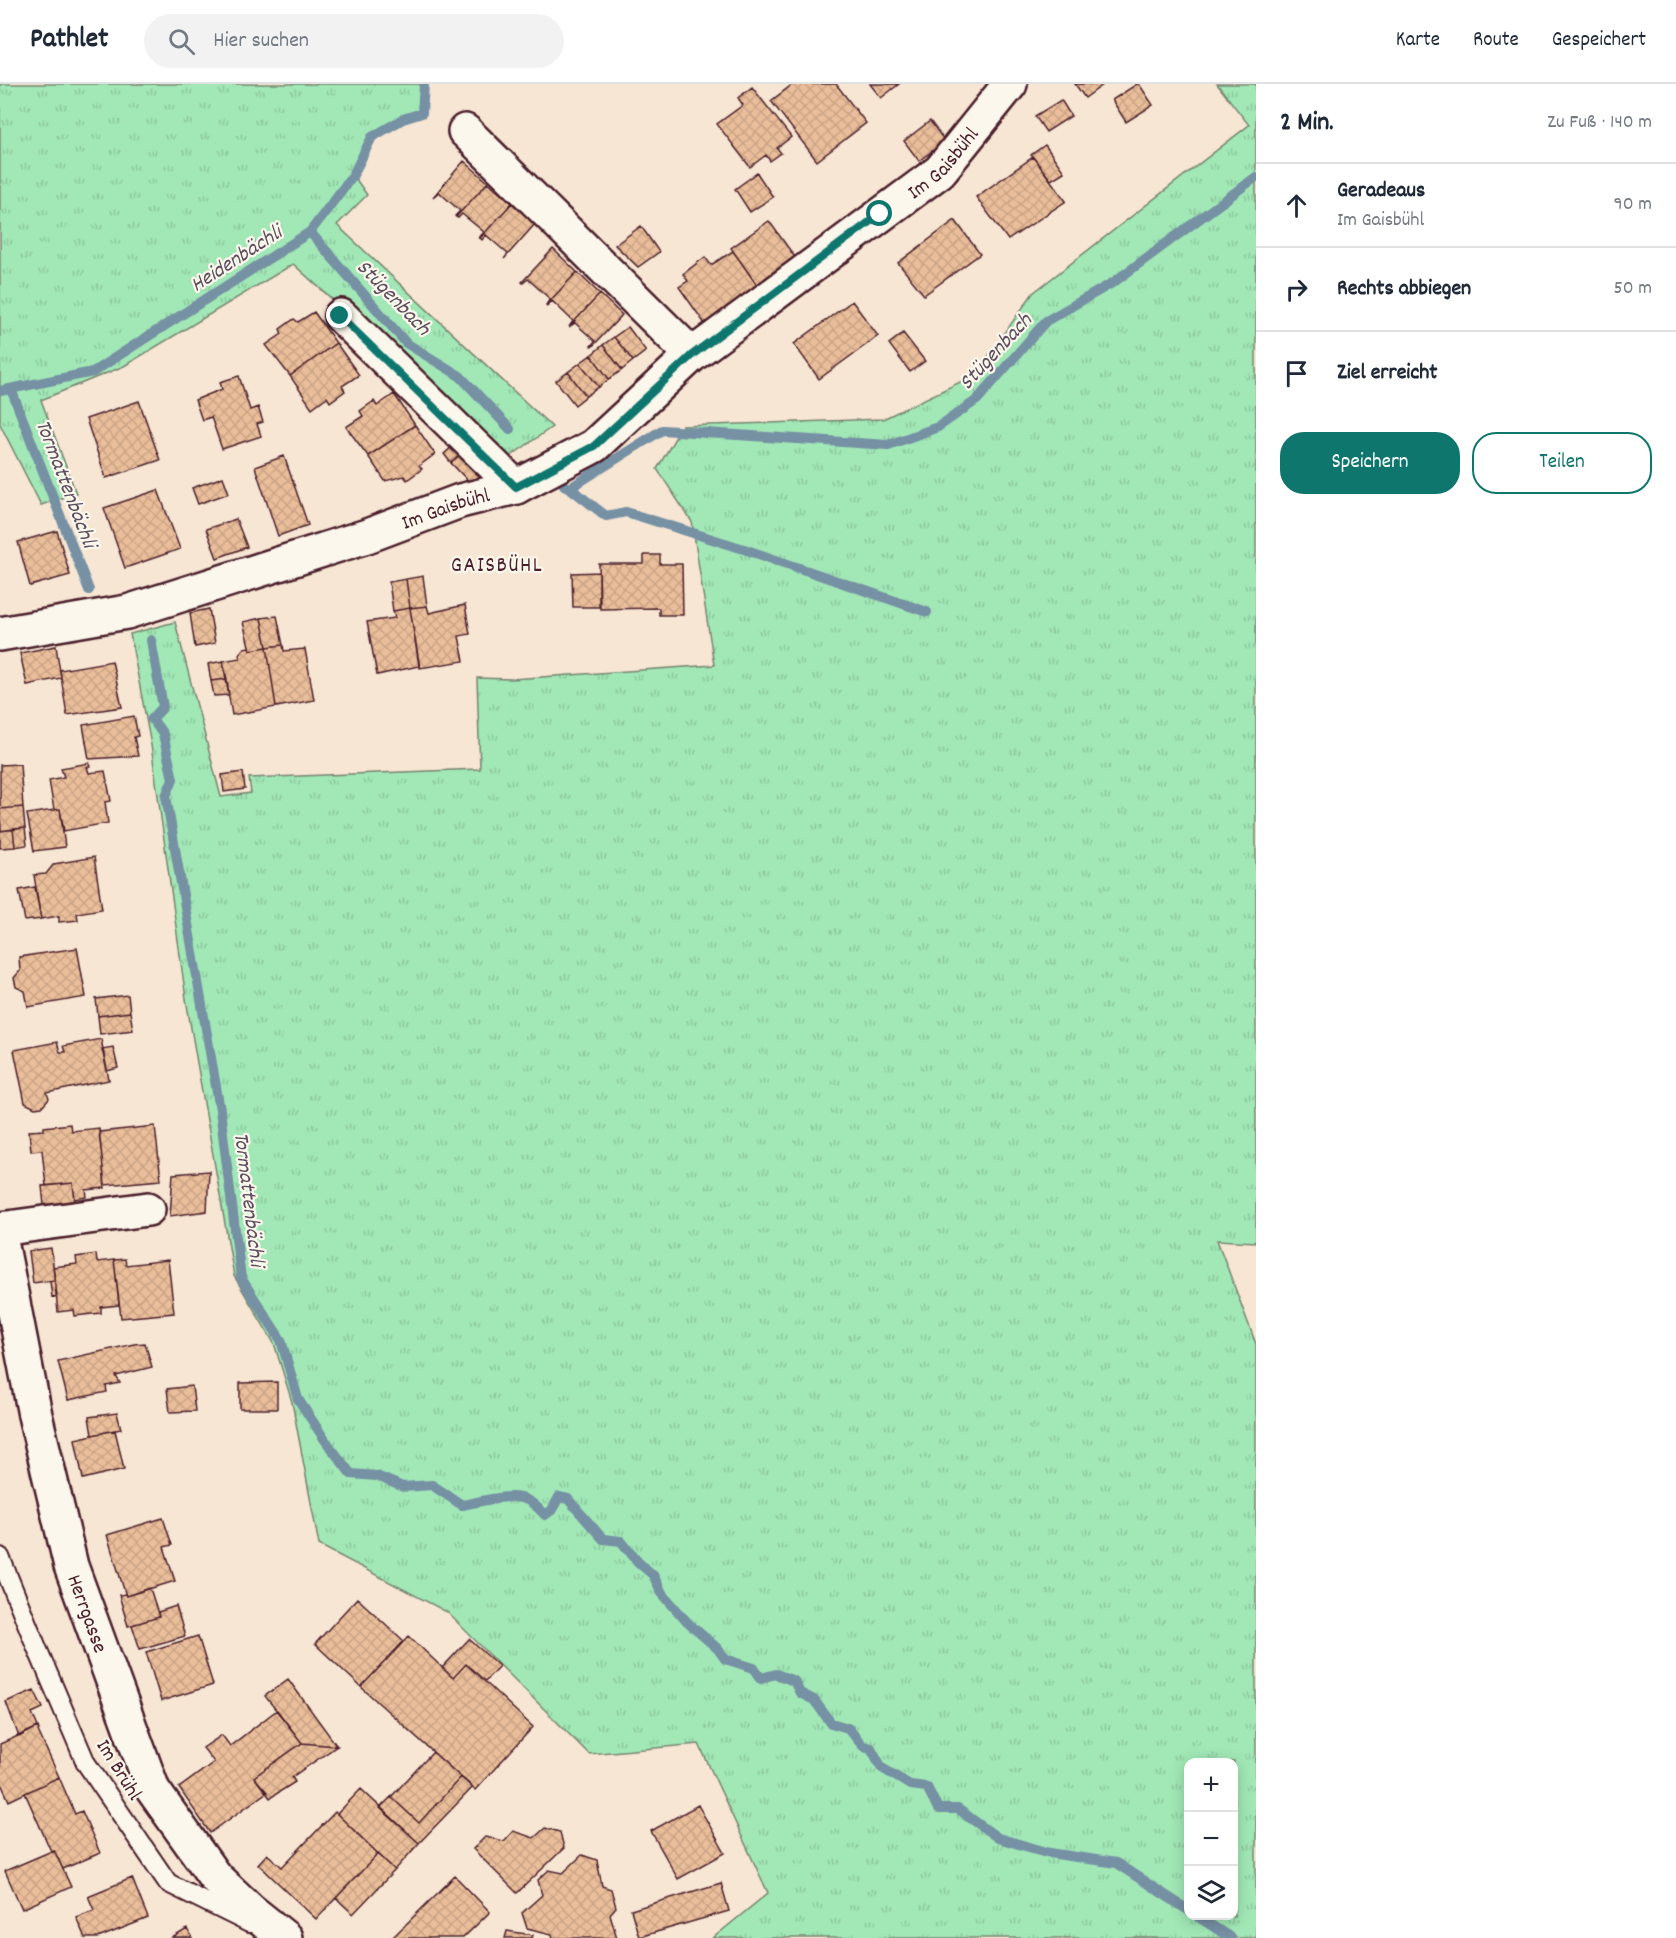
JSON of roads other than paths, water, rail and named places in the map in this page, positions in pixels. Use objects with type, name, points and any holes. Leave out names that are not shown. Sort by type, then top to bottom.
[{"type":"street","name":"Im Gaisbühl","points":[[0,634],[128,612],[368,536],[459,501],[516,487],[594,446],[692,355],[940,171],[1010,84]]},
{"type":"street","points":[[465,130],[692,355]]},
{"type":"street","points":[[340,316],[516,487]]},
{"type":"street","points":[[0,1229],[148,1209]]},
{"type":"street","name":"Herrgasse","points":[[0,1236],[35,1415],[71,1566],[153,1790],[215,1877],[250,1910],[285,1938]]},
{"type":"lane","name":"Im Brühl","points":[[0,1557],[36,1648],[86,1763],[168,1883],[278,1938]]},
{"type":"waterway","name":"Heidenbächli","points":[[0,391],[93,372],[310,232],[353,175],[372,137],[403,119],[422,113],[424,84]]},
{"type":"waterway","name":"Stügenbach","points":[[564,485],[570,488],[662,430],[888,445],[938,427],[977,400],[1046,321],[1114,282],[1256,177]]},
{"type":"waterway","name":"Stügenbach","points":[[310,232],[406,343],[460,376],[510,429]]},
{"type":"waterway","name":"Tormattenbächli","points":[[11,389],[89,590]]},
{"type":"waterway","points":[[570,488],[606,516],[626,512],[744,549],[927,612]]},
{"type":"waterway","name":"Tormattenbächli","points":[[151,640],[163,707],[152,719],[163,734],[173,779],[166,796],[220,1110],[241,1278],[281,1340],[298,1399],[351,1474],[377,1476],[403,1487],[432,1485],[462,1505],[495,1498],[520,1498],[532,1503],[545,1515],[552,1510],[559,1497],[568,1499],[603,1539],[621,1541],[638,1562],[653,1575],[662,1593],[687,1622],[718,1649],[725,1659],[754,1668],[761,1678],[776,1674],[794,1681],[800,1693],[814,1700],[831,1723],[848,1728],[863,1746],[871,1748],[882,1768],[910,1785],[927,1787],[938,1809],[958,1809],[998,1838],[1050,1853],[1116,1863],[1184,1907]]},
{"type":"waterway","name":"Tormattenbächli","points":[[1203,1920],[1231,1938]]},
{"type":"district","name":"GAISBÜHL","points":[[497,563]]}]
